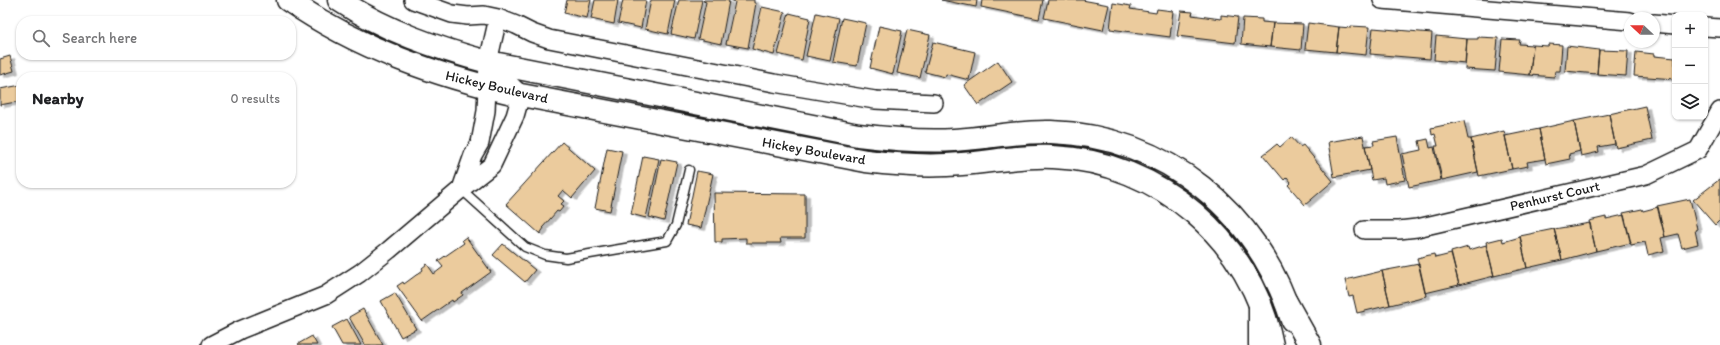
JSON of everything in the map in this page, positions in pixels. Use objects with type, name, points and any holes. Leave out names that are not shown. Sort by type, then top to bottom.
[{"type":"main road","name":"Hickey Boulevard","points":[[288,0],[333,27],[396,57],[444,75],[521,95],[866,161],[903,165],[942,165],[1016,158],[1053,157],[1093,162],[1111,167],[1147,181],[1169,194],[1194,212],[1209,226],[1234,254],[1245,272],[1267,321],[1272,345]]},
{"type":"main road","name":"Hickey Boulevard","points":[[339,0],[377,22],[413,38],[449,51],[488,62],[871,137],[934,141],[1049,132],[1088,136],[1119,143],[1144,152],[1177,169],[1198,184],[1224,206],[1249,234],[1260,250],[1286,302],[1298,345]]},
{"type":"main road","points":[[1286,302],[1310,345]]},
{"type":"main road","points":[[1260,303],[1260,345]]},
{"type":"street","points":[[413,0],[452,14],[468,16],[484,15],[498,18],[550,39],[774,83],[875,100],[934,103]]},
{"type":"street","points":[[1382,0],[1624,20]]},
{"type":"street","points":[[461,189],[473,155],[480,143],[486,111],[488,62],[498,18]]},
{"type":"street","points":[[1660,24],[1672,25]]},
{"type":"street","points":[[1708,27],[1720,28]]},
{"type":"street","points":[[211,345],[240,330],[326,295],[360,273],[492,165],[515,116],[521,95],[488,62]]},
{"type":"street","name":"Penhurst Court","points":[[1364,230],[1399,230],[1417,228],[1646,175],[1698,150],[1720,111]]},
{"type":"lane","points":[[461,189],[526,247],[545,255],[566,258],[667,241],[676,225],[689,170]]},
{"type":"building","points":[[567,0],[591,0],[587,18],[564,13]]},
{"type":"building","points":[[595,0],[618,0],[614,24],[591,19]]},
{"type":"building","points":[[623,0],[646,0],[641,28],[618,23]]},
{"type":"building","points":[[651,0],[675,0],[668,34],[645,29]]},
{"type":"building","points":[[679,0],[702,0],[694,39],[671,34]]},
{"type":"building","points":[[731,0],[754,0],[754,3],[756,3],[748,48],[726,44],[735,2]]},
{"type":"building","points":[[941,0],[977,0],[976,7]]},
{"type":"building","points":[[982,0],[1043,0],[1039,19],[981,7]]},
{"type":"building","points":[[1048,0],[1082,0],[1109,5],[1103,30],[1044,18]]},
{"type":"building","points":[[703,1],[729,1],[721,44],[698,39],[706,2]]},
{"type":"building","points":[[1113,3],[1131,6],[1130,9],[1156,13],[1157,9],[1173,11],[1170,37],[1110,29]]},
{"type":"building","points":[[762,7],[785,12],[774,55],[752,49]]},
{"type":"building","points":[[1181,11],[1193,12],[1192,15],[1221,19],[1221,15],[1238,17],[1235,43],[1177,36]]},
{"type":"building","points":[[789,13],[810,18],[802,60],[778,54]]},
{"type":"building","points":[[816,13],[839,18],[830,61],[806,56]]},
{"type":"building","points":[[842,18],[866,23],[857,66],[833,62]]},
{"type":"building","points":[[1243,18],[1262,19],[1262,22],[1273,23],[1270,47],[1241,44]]},
{"type":"building","points":[[1273,23],[1303,24],[1301,50],[1270,47]]},
{"type":"building","points":[[1308,23],[1339,27],[1336,52],[1305,49]]},
{"type":"building","points":[[879,26],[902,31],[893,74],[870,68]]},
{"type":"building","points":[[1351,26],[1369,27],[1366,55],[1336,52],[1339,27],[1351,28]]},
{"type":"building","points":[[1373,28],[1432,33],[1430,59],[1370,54]]},
{"type":"building","points":[[907,30],[930,35],[920,78],[897,73]]},
{"type":"building","points":[[1436,36],[1467,39],[1465,63],[1434,60]]},
{"type":"building","points":[[1478,37],[1498,38],[1495,71],[1465,69],[1467,39],[1478,39]]},
{"type":"building","points":[[1502,39],[1520,40],[1519,44],[1533,45],[1530,75],[1499,72]]},
{"type":"building","points":[[933,42],[975,52],[969,80],[946,74],[945,77],[925,72]]},
{"type":"building","points":[[1549,44],[1562,45],[1560,71],[1555,71],[1554,77],[1530,75],[1533,45],[1548,46]]},
{"type":"building","points":[[1567,46],[1599,50],[1597,74],[1565,71]]},
{"type":"building","points":[[1599,50],[1628,51],[1626,76],[1597,74]]},
{"type":"building","points":[[1636,52],[1672,58],[1672,79],[1634,76]]},
{"type":"building","points":[[10,56],[14,71],[0,75],[0,59]]},
{"type":"building","points":[[998,61],[1012,82],[978,105],[964,85]]},
{"type":"building","points":[[16,86],[16,102],[0,105],[0,89]]},
{"type":"building","points":[[1645,106],[1652,140],[1616,148],[1609,114]]},
{"type":"building","points":[[1609,114],[1615,144],[1598,147],[1599,152],[1581,156],[1574,121]]},
{"type":"building","points":[[1464,121],[1468,139],[1471,139],[1478,172],[1442,180],[1435,146],[1438,146],[1435,134],[1432,135],[1431,128]]},
{"type":"building","points":[[1574,121],[1580,151],[1569,154],[1570,159],[1546,164],[1539,129]]},
{"type":"building","points":[[1539,129],[1545,159],[1527,162],[1528,166],[1512,169],[1505,136]]},
{"type":"building","points":[[1504,131],[1512,169],[1479,176],[1471,139]]},
{"type":"building","points":[[1363,136],[1370,170],[1334,177],[1328,142]]},
{"type":"building","points":[[1291,137],[1300,147],[1303,145],[1333,181],[1305,205],[1288,185],[1291,182],[1287,177],[1284,180],[1263,155],[1277,144],[1280,147]]},
{"type":"building","points":[[1397,137],[1405,180],[1385,184],[1384,178],[1372,180],[1365,146],[1374,145],[1373,141]]},
{"type":"building","points":[[1428,139],[1430,148],[1434,147],[1441,180],[1409,187],[1402,154],[1421,150],[1419,141]]},
{"type":"building","points":[[562,142],[595,171],[572,198],[563,190],[558,196],[564,201],[561,204],[564,206],[559,212],[557,211],[543,227],[544,228],[540,234],[506,204]]},
{"type":"building","points":[[607,148],[622,151],[610,211],[595,208]]},
{"type":"building","points":[[643,156],[659,159],[646,218],[631,214]]},
{"type":"building","points":[[661,159],[677,162],[664,221],[649,217]]},
{"type":"building","points":[[697,171],[713,174],[701,228],[686,225]]},
{"type":"building","points":[[1720,179],[1720,220],[1715,225],[1693,200]]},
{"type":"building","points":[[714,193],[805,194],[805,238],[780,238],[781,243],[746,243],[746,238],[722,239],[722,242],[715,242]]},
{"type":"building","points":[[1690,199],[1697,229],[1695,230],[1698,244],[1682,248],[1678,234],[1665,237],[1657,206]]},
{"type":"building","points":[[1658,207],[1665,237],[1661,238],[1664,251],[1648,255],[1645,242],[1631,245],[1623,213],[1642,209],[1643,211]]},
{"type":"building","points":[[1624,215],[1631,243],[1596,251],[1589,221]]},
{"type":"building","points":[[1590,223],[1596,251],[1562,260],[1554,229]]},
{"type":"building","points":[[1554,229],[1562,260],[1527,268],[1520,236]]},
{"type":"building","points":[[466,237],[491,272],[462,293],[463,295],[453,302],[452,300],[422,321],[397,286],[403,282],[404,284],[423,270],[422,268],[427,264],[434,274],[443,267],[438,261],[464,243],[462,240]]},
{"type":"building","points":[[1520,237],[1527,268],[1494,276],[1486,242],[1502,238],[1503,242]]},
{"type":"building","points":[[503,244],[535,270],[525,282],[493,255]]},
{"type":"building","points":[[1486,245],[1494,276],[1459,285],[1451,252],[1468,247],[1469,250]]},
{"type":"building","points":[[1434,254],[1435,258],[1451,254],[1459,285],[1425,293],[1417,258]]},
{"type":"building","points":[[1419,264],[1426,296],[1390,305],[1382,271]]},
{"type":"building","points":[[1382,271],[1390,305],[1357,313],[1353,296],[1349,297],[1345,280]]},
{"type":"building","points":[[395,293],[416,329],[401,337],[381,301]]},
{"type":"building","points":[[363,309],[383,345],[365,345],[349,317]]},
{"type":"building","points":[[347,319],[361,345],[342,345],[332,327]]},
{"type":"building","points":[[312,336],[317,345],[298,344]]}]
